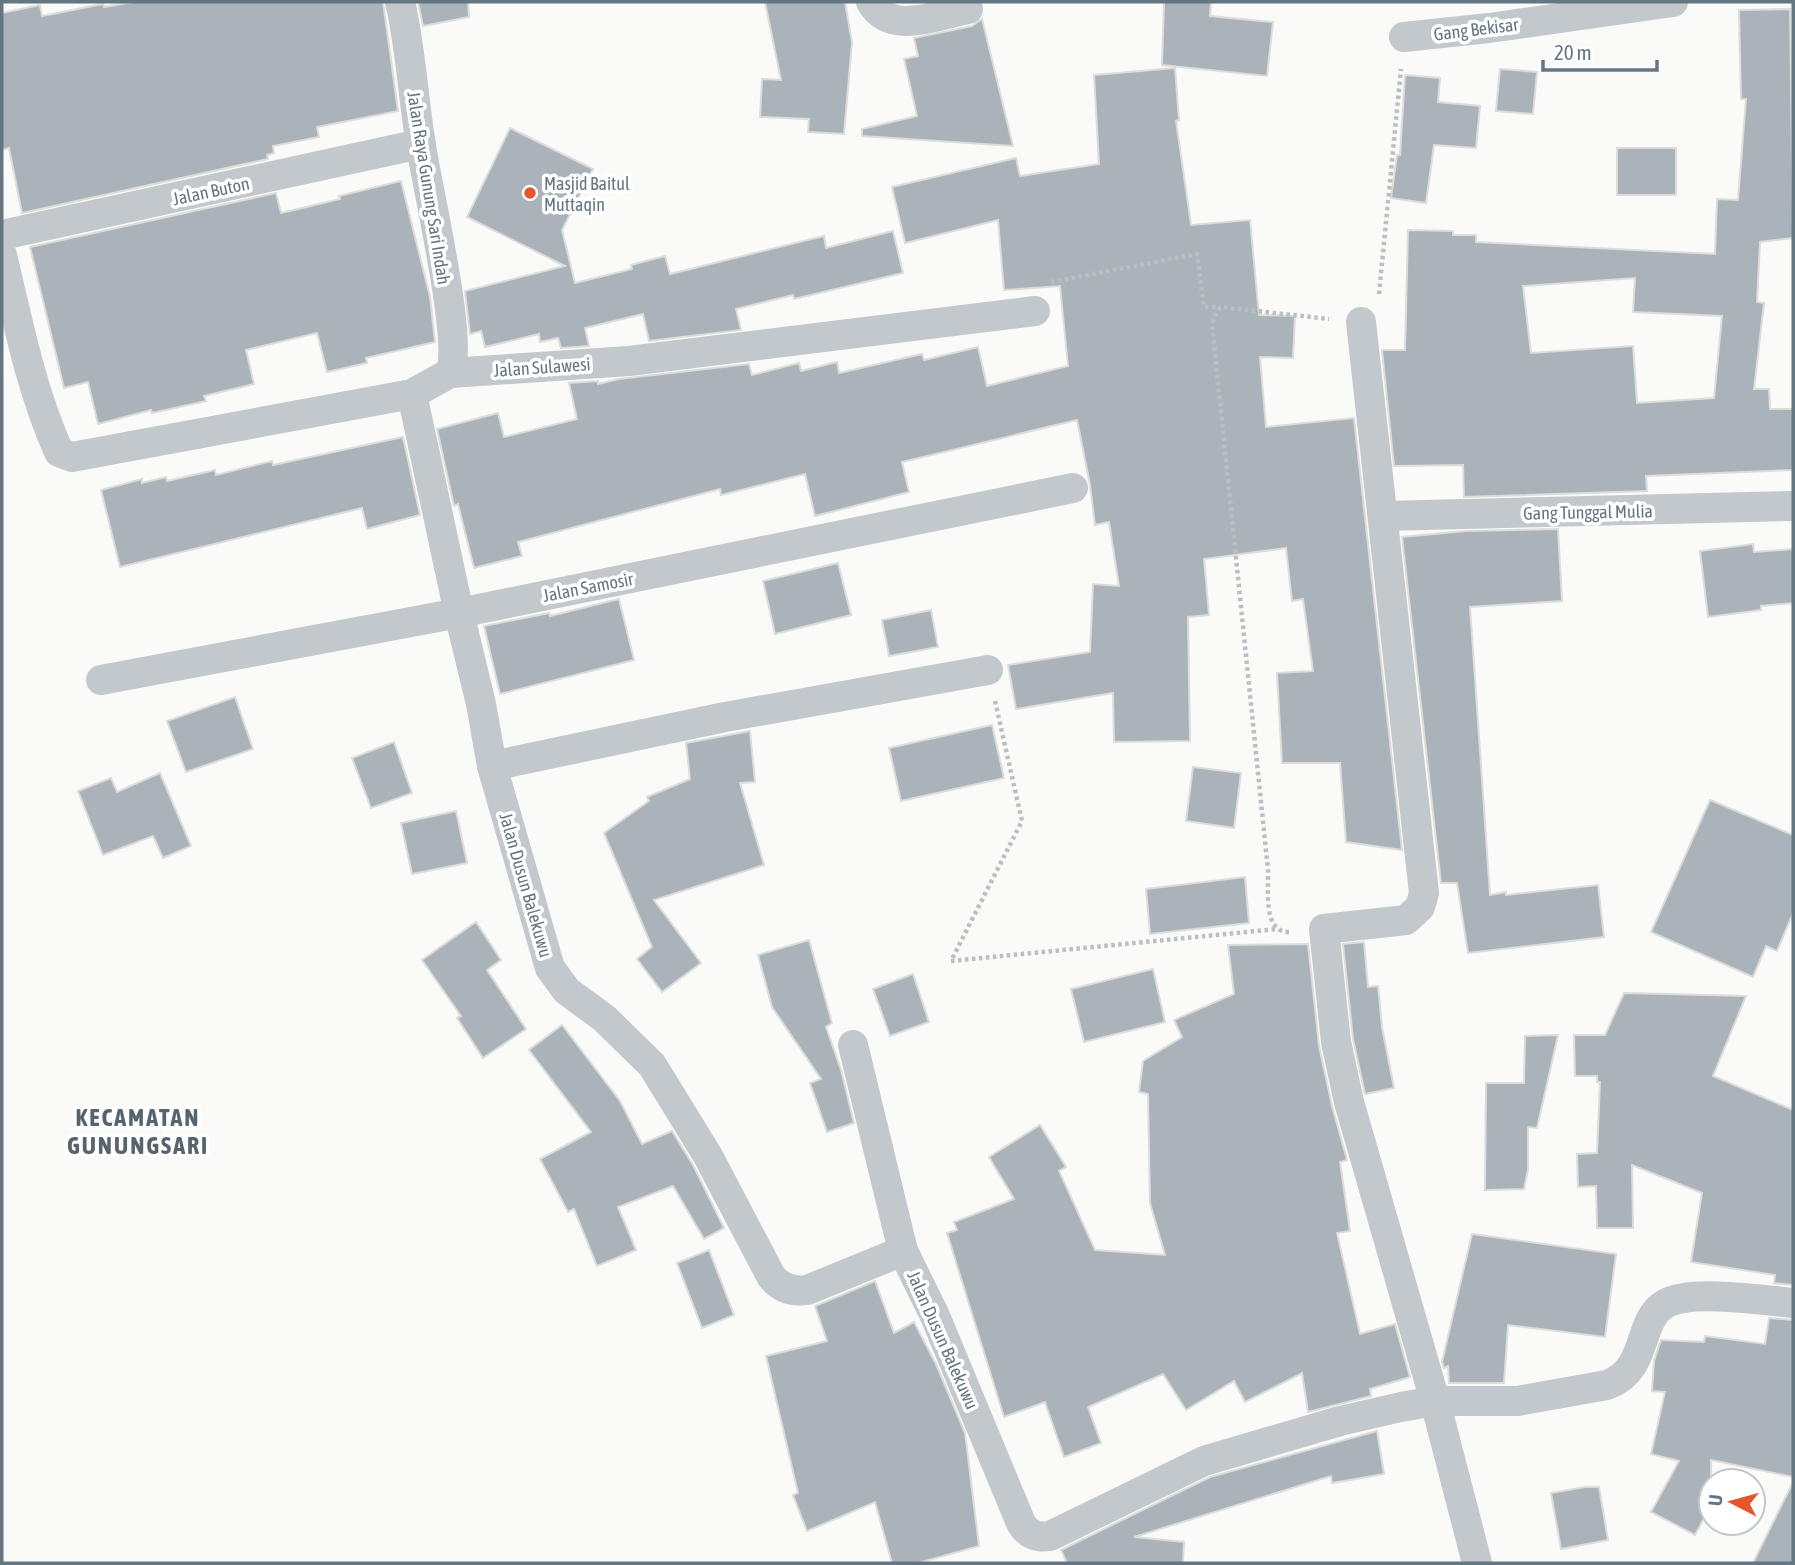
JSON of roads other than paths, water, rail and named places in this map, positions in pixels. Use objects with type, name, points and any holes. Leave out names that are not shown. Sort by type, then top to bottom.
[{"type":"street","name":"Jalan Raya Gunung Sari Indah","points":[[400,2],[420,144],[451,315],[453,363],[450,373]]},
{"type":"street","points":[[871,2],[883,17],[902,22],[968,9]]},
{"type":"street","name":"Gang Bekisar","points":[[1404,37],[1673,2]]},
{"type":"street","name":"Jalan Buton","points":[[2,235],[420,144]]},
{"type":"street","name":"Jalan Sulawesi","points":[[2,255],[31,377],[59,452],[72,457],[412,394],[450,373],[629,361],[1035,311]]},
{"type":"street","points":[[1361,322],[1423,898],[1417,911],[1406,920],[1324,929],[1336,1042],[1349,1102],[1435,1401],[1477,1563]]},
{"type":"street","name":"Jalan Dusun Balekuwu","points":[[412,394],[458,613],[481,704],[492,766],[550,968],[567,991],[604,1018],[652,1065],[708,1156],[774,1280],[788,1289],[807,1290],[903,1251],[935,1316],[1021,1522],[1029,1532],[1037,1536],[1050,1536],[1204,1461],[1340,1421],[1435,1401],[1517,1401],[1613,1383],[1626,1373],[1637,1359],[1658,1309],[1679,1298],[1733,1297],[1793,1303]]},
{"type":"street","name":"Jalan Samosir","points":[[101,680],[458,613],[1073,488]]},
{"type":"street","name":"Gang Tunggal Mulia","points":[[1383,516],[1793,506]]},
{"type":"street","points":[[492,766],[725,717],[988,670]]},
{"type":"street","points":[[853,1045],[903,1251]]},
{"type":"place","name":"Masjid Baitul Muttaqin","points":[[530,193]]},
{"type":"district","name":"KECAMATAN GUNUNGSARI","points":[[138,1131]]}]
